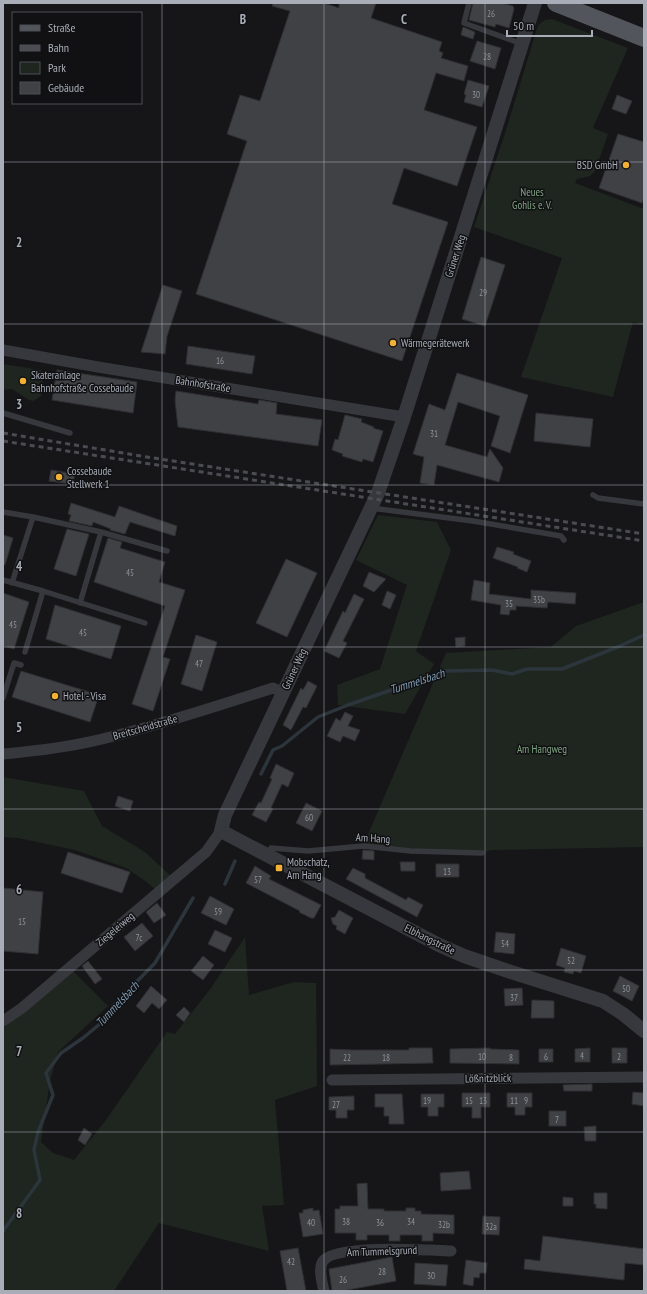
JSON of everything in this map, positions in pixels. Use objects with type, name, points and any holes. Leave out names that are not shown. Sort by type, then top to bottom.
[{"type":"main road","points":[[556,3],[644,38]]},
{"type":"street","name":"Grüner Weg","points":[[221,831],[225,815],[378,493],[404,417],[535,3]]},
{"type":"street","name":"Bahnhofstraße","points":[[3,350],[404,417]]},
{"type":"street","name":"Breitscheidstraße","points":[[3,754],[100,740],[158,725],[273,688],[283,692]]},
{"type":"street","name":"Elbhangstraße","points":[[221,831],[412,932],[458,953],[511,972],[603,1001],[623,1014],[644,1031]]},
{"type":"street","name":"Ziegeleiweg","points":[[3,1021],[22,1008],[206,852],[221,831]]},
{"type":"street","name":"Lößnitzblick","points":[[332,1080],[644,1077]]},
{"type":"street","name":"Am Tummelsgrund","points":[[324,1291],[321,1268],[323,1261],[329,1256],[355,1251],[390,1249],[451,1250]]},
{"type":"lane","points":[[469,3],[464,23],[522,44]]},
{"type":"lane","points":[[3,413],[70,433]]},
{"type":"lane","points":[[593,495],[598,498],[644,504]]},
{"type":"lane","points":[[371,508],[473,521],[561,536],[564,540]]},
{"type":"lane","points":[[3,512],[101,532],[167,551]]},
{"type":"lane","points":[[12,583],[33,517]]},
{"type":"lane","points":[[80,603],[101,532]]},
{"type":"lane","points":[[3,580],[146,623]]},
{"type":"lane","points":[[25,652],[43,591]]},
{"type":"lane","points":[[3,698],[14,663],[21,665]]},
{"type":"lane","name":"Am Hang","points":[[267,855],[271,848],[308,851],[362,846],[411,851],[482,853]]},
{"type":"green space","name":"Neues Gohlis e. V.","points":[[552,19],[628,48],[593,128],[608,134],[595,171],[590,176],[577,179],[575,183],[644,209],[644,325],[633,322],[613,397],[521,377],[562,258],[474,227],[507,127],[538,25],[545,20]]},
{"type":"green space","name":"Skateranlage Bahnhofstraße Cossebaude","points":[[3,364],[41,370],[44,373],[41,396],[33,401],[12,389],[3,390]]},
{"type":"green space","points":[[378,515],[437,522],[451,550],[416,651],[434,664],[405,714],[338,705],[337,685],[380,669],[407,585],[356,560]]},
{"type":"green space","name":"Am Hangweg","points":[[644,602],[644,847],[491,850],[482,853],[363,846],[446,653],[551,647],[576,626]]},
{"type":"green space","points":[[3,777],[84,791],[102,826],[145,852],[174,879],[158,892],[126,868],[75,850],[18,838],[3,837]]},
{"type":"green space","points":[[245,937],[249,995],[294,982],[316,983],[317,1086],[275,1100],[284,1205],[262,1206],[269,1251],[159,1223],[114,1291],[3,1291],[3,1028],[72,970],[108,1006],[58,1052],[50,1081],[41,1142],[53,1153],[74,1160],[106,1120],[167,1032],[175,1034],[211,988]]},
{"type":"building","points":[[273,3],[324,3],[339,8],[339,3],[376,3],[371,18],[442,42],[439,51],[443,53],[441,58],[468,66],[464,81],[436,73],[424,110],[477,127],[457,186],[404,168],[392,204],[448,222],[402,361],[196,294],[247,141],[227,134],[240,95],[260,101],[290,11],[272,6]]},
{"type":"building","points":[[473,3],[502,3],[513,6],[514,9],[509,28],[496,24],[495,27],[469,20]]},
{"type":"building","points":[[463,27],[475,32],[473,39],[461,35]]},
{"type":"building","points":[[477,41],[501,48],[495,69],[470,61]]},
{"type":"building","points":[[468,80],[489,86],[482,107],[464,102],[466,95],[464,94]]},
{"type":"building","points":[[617,95],[632,101],[626,114],[612,109]]},
{"type":"building","name":"BSD GmbH","points":[[618,134],[644,142],[644,198],[642,203],[599,188]]},
{"type":"building","points":[[481,257],[505,265],[485,326],[462,319]]},
{"type":"building","points":[[163,285],[182,291],[167,336],[165,354],[141,352]]},
{"type":"building","points":[[188,346],[255,356],[252,374],[186,364]]},
{"type":"building","points":[[57,370],[137,382],[133,413],[52,400]]},
{"type":"building","points":[[457,373],[528,395],[510,453],[491,446],[500,416],[458,402],[445,445],[487,457],[490,449],[503,468],[499,482],[437,465],[434,485],[420,483],[424,457],[413,454],[429,404],[445,410]]},
{"type":"building","points":[[176,391],[258,404],[259,400],[277,403],[276,414],[322,420],[318,446],[178,427],[175,400]]},
{"type":"building","points":[[536,413],[593,419],[590,447],[534,441]]},
{"type":"building","points":[[345,415],[362,419],[361,422],[383,431],[373,462],[363,459],[362,462],[342,456],[343,454],[332,450],[335,439],[338,440]]},
{"type":"building","name":"Cossebaude Stellwerk 1","points":[[51,470],[75,474],[73,483],[49,481]]},
{"type":"building","points":[[71,503],[115,517],[119,506],[177,526],[175,536],[130,522],[125,534],[110,530],[111,529],[93,522],[92,526],[69,521],[71,515],[68,514]]},
{"type":"building","points":[[67,529],[89,534],[76,576],[54,569]]},
{"type":"building","points":[[3,535],[13,538],[5,565],[3,564]]},
{"type":"building","points":[[108,538],[122,542],[120,548],[165,562],[159,582],[185,590],[163,657],[170,659],[153,711],[132,704],[165,606],[94,582]]},
{"type":"building","points":[[497,547],[514,552],[513,554],[531,561],[527,572],[493,558]]},
{"type":"building","points":[[286,559],[317,573],[287,637],[256,623]]},
{"type":"building","points":[[369,572],[386,579],[374,592],[363,586]]},
{"type":"building","points":[[474,580],[490,583],[489,594],[531,599],[531,590],[576,593],[575,604],[548,602],[547,608],[516,606],[516,610],[510,610],[509,615],[500,614],[501,605],[471,600]]},
{"type":"building","points":[[387,591],[396,595],[390,609],[382,605]]},
{"type":"building","points":[[3,593],[29,602],[14,649],[3,646]]},
{"type":"building","points":[[354,594],[364,599],[343,641],[347,643],[339,658],[324,651],[343,611],[345,613]]},
{"type":"building","points":[[55,605],[121,626],[111,659],[46,639]]},
{"type":"building","points":[[196,635],[217,642],[202,691],[181,684]]},
{"type":"building","points":[[465,637],[465,646],[456,647],[455,638]]},
{"type":"building","name":"Hotel - Visa","points":[[21,671],[99,695],[90,722],[12,697]]},
{"type":"building","points":[[308,681],[317,686],[306,708],[303,707],[291,730],[283,725],[301,688],[303,690]]},
{"type":"building","points":[[345,712],[353,716],[348,726],[360,730],[355,741],[343,736],[340,742],[327,736],[336,718],[340,721]]},
{"type":"building","points":[[276,764],[294,773],[288,787],[282,784],[271,808],[273,809],[266,822],[252,815],[259,802],[261,803],[272,779],[270,778]]},
{"type":"building","points":[[118,796],[133,801],[130,811],[115,806]]},
{"type":"building","points":[[306,803],[322,811],[312,831],[296,823]]},
{"type":"building","points":[[363,850],[374,851],[374,860],[362,859]]},
{"type":"building","points":[[68,852],[130,872],[122,893],[61,873]]},
{"type":"building","points":[[400,862],[415,862],[415,871],[401,871]]},
{"type":"building","points":[[436,864],[459,864],[459,877],[436,877]]},
{"type":"building","points":[[255,866],[271,876],[269,879],[321,905],[314,918],[299,912],[300,911],[246,883]]},
{"type":"building","points":[[353,868],[365,874],[365,878],[406,900],[408,897],[423,905],[417,917],[346,879]]},
{"type":"building","points":[[3,888],[43,892],[38,954],[3,951]]},
{"type":"building","points":[[210,896],[234,909],[226,925],[201,913]]},
{"type":"building","points":[[157,903],[166,915],[154,923],[146,912]]},
{"type":"building","points":[[339,910],[353,918],[345,934],[336,929],[337,926],[333,924],[331,918],[335,917]]},
{"type":"building","points":[[142,923],[153,936],[135,951],[124,937]]},
{"type":"building","points":[[215,930],[232,938],[225,952],[208,944]]},
{"type":"building","points":[[496,932],[515,934],[514,954],[494,952]]},
{"type":"building","points":[[561,948],[586,956],[581,973],[574,971],[573,974],[564,972],[565,968],[556,965]]},
{"type":"building","points":[[203,956],[214,965],[203,980],[191,971]]},
{"type":"building","points":[[88,961],[102,979],[95,984],[82,966]]},
{"type":"building","points":[[620,976],[639,986],[632,1001],[613,991]]},
{"type":"building","points":[[151,986],[167,1000],[159,1009],[152,1003],[144,1013],[136,1006]]},
{"type":"building","points":[[522,988],[523,1005],[505,1006],[504,989]]},
{"type":"building","points":[[532,1000],[554,1001],[554,1018],[531,1018]]},
{"type":"building","points":[[184,1007],[190,1013],[184,1022],[176,1015]]},
{"type":"building","points":[[409,1048],[432,1048],[433,1063],[330,1065],[330,1049],[409,1050]]},
{"type":"building","points":[[490,1048],[519,1050],[519,1064],[450,1063],[450,1049]]},
{"type":"building","points":[[590,1048],[590,1062],[575,1062],[575,1049]]},
{"type":"building","points":[[612,1048],[627,1048],[627,1063],[612,1063]]},
{"type":"building","points":[[539,1049],[553,1049],[553,1062],[539,1062]]},
{"type":"building","points":[[592,1084],[592,1091],[564,1091],[563,1085]]},
{"type":"building","points":[[633,1092],[644,1093],[644,1106],[632,1104]]},
{"type":"building","points":[[462,1093],[490,1093],[490,1107],[481,1107],[481,1118],[472,1118],[472,1107],[462,1107]]},
{"type":"building","points":[[507,1093],[532,1093],[532,1107],[525,1107],[525,1115],[515,1115],[515,1107],[507,1107]]},
{"type":"building","points":[[375,1094],[402,1094],[404,1124],[389,1124],[389,1116],[384,1116],[384,1107],[375,1107]]},
{"type":"building","points":[[421,1094],[444,1094],[444,1107],[438,1107],[438,1116],[428,1116],[428,1107],[421,1107]]},
{"type":"building","points":[[354,1096],[354,1110],[347,1110],[347,1118],[336,1118],[336,1110],[329,1110],[329,1097]]},
{"type":"building","points":[[549,1111],[566,1111],[566,1126],[549,1126]]},
{"type":"building","points":[[596,1126],[596,1141],[585,1141],[584,1127]]},
{"type":"building","points":[[84,1128],[92,1134],[85,1145],[78,1140]]},
{"type":"building","points":[[469,1171],[471,1189],[441,1191],[440,1173]]},
{"type":"building","points":[[367,1183],[368,1209],[406,1211],[406,1208],[415,1208],[415,1211],[421,1211],[421,1214],[454,1215],[454,1234],[433,1233],[433,1241],[422,1241],[422,1235],[400,1235],[400,1241],[389,1241],[389,1235],[367,1235],[367,1240],[356,1240],[356,1233],[335,1233],[335,1209],[340,1209],[340,1206],[358,1206],[357,1184]]},
{"type":"building","points":[[594,1193],[607,1193],[607,1209],[596,1208],[596,1204],[594,1204]]},
{"type":"building","points":[[563,1197],[573,1198],[573,1206],[563,1206]]},
{"type":"building","points":[[313,1208],[313,1211],[319,1210],[323,1234],[303,1237],[299,1213],[303,1213],[303,1210]]},
{"type":"building","points":[[483,1216],[500,1217],[499,1235],[482,1234]]},
{"type":"building","points":[[543,1236],[644,1249],[644,1265],[625,1263],[624,1280],[524,1269],[525,1259],[540,1261]]},
{"type":"building","points":[[298,1248],[306,1291],[287,1291],[280,1251]]},
{"type":"building","points":[[392,1257],[396,1281],[342,1291],[332,1291],[329,1269]]},
{"type":"building","points":[[466,1260],[487,1263],[486,1273],[480,1273],[479,1278],[474,1277],[473,1286],[463,1284]]},
{"type":"building","points":[[415,1263],[448,1265],[446,1286],[414,1284]]},
{"type":"waterway","name":"Tummelsbach","points":[[261,774],[273,750],[282,746],[318,717],[348,705],[446,671],[492,670],[512,674],[527,669],[562,669],[644,635]]},
{"type":"waterway","name":"Tummelsbach","points":[[225,884],[235,861]]},
{"type":"waterway","name":"Tummelsbach","points":[[3,1231],[40,1180],[34,1150],[38,1132],[53,1095],[46,1073],[61,1053],[101,1023],[113,1006],[155,963],[193,898]]},
{"type":"railway","points":[[3,433],[147,457],[644,534]]},
{"type":"railway","points":[[3,441],[644,541]]},
{"type":"place","name":"BSD GmbH","points":[[626,165]]},
{"type":"place","name":"Wärmegerätewerk","points":[[393,343]]},
{"type":"place","name":"Skateranlage Bahnhofstraße Cossebaude","points":[[23,381]]},
{"type":"place","name":"Cossebaude Stellwerk 1","points":[[59,477]]},
{"type":"place","name":"Hotel - Visa","points":[[55,696]]},
{"type":"place","name":"Mobschatz, Am Hang","points":[[279,868]]}]
